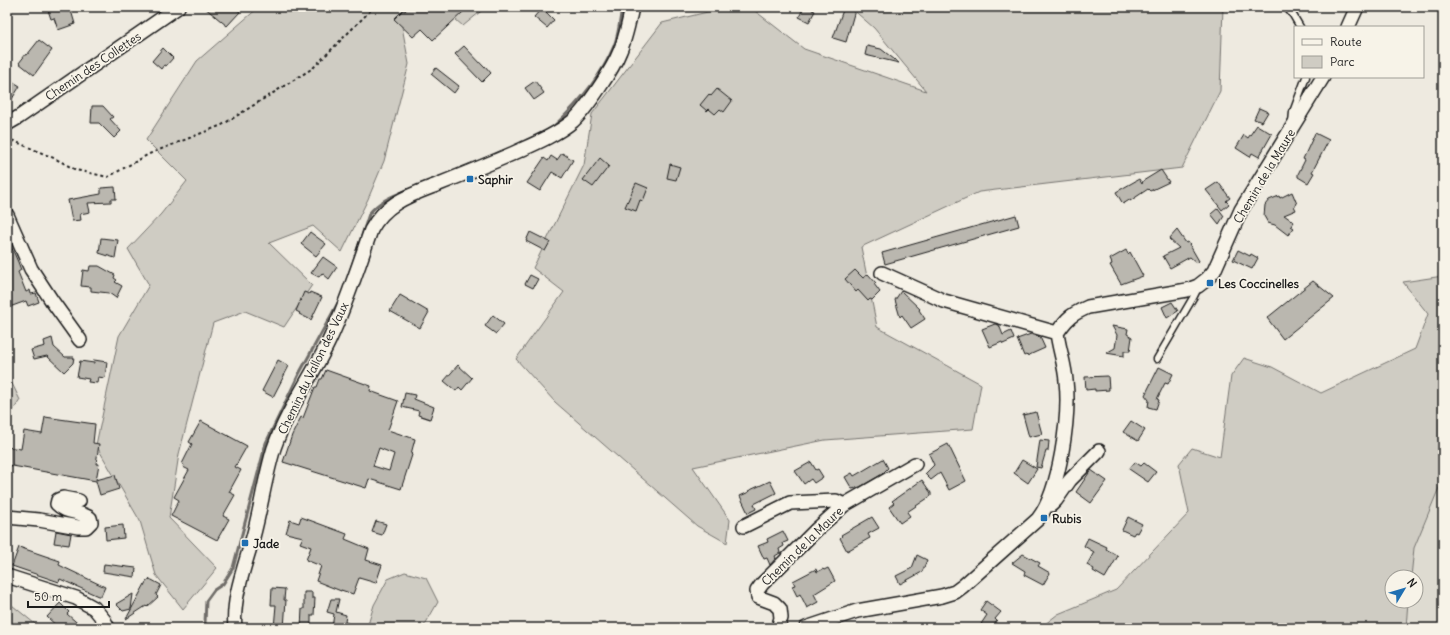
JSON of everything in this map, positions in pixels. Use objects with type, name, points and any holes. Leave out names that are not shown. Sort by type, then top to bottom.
[{"type":"street","name":"Chemin des Collettes","points":[[7,124],[178,7]]},
{"type":"street","name":"Chemin du Vallon des Vaux","points":[[235,628],[234,620],[236,602],[259,516],[274,449],[283,426],[337,324],[376,220],[398,201],[525,148],[548,137],[574,120],[586,106],[611,68],[620,51],[632,7]]},
{"type":"street","points":[[1348,26],[1357,7]]},
{"type":"street","name":"Chemin de la Maure","points":[[1057,333],[1065,320],[1088,307],[1187,290],[1198,286],[1207,279],[1214,271],[1241,210],[1322,78]]},
{"type":"street","points":[[7,215],[32,269],[52,301],[80,340]]},
{"type":"street","points":[[806,628],[857,610],[942,596],[955,592],[1038,519],[1046,508],[1053,490],[1065,438],[1068,398],[1057,333],[944,301],[882,274]]},
{"type":"street","points":[[1046,508],[1056,500],[1070,480],[1099,451]]},
{"type":"street","name":"Chemin de la Maure","points":[[778,628],[781,618],[780,609],[774,603],[758,597],[757,591],[817,529],[844,505],[915,464]]},
{"type":"street","points":[[7,518],[38,520],[86,527],[91,522],[90,518],[85,514],[60,508],[57,504],[58,500],[62,498],[79,501]]},
{"type":"street","points":[[744,526],[790,503],[836,501],[844,505]]},
{"type":"street","points":[[7,576],[76,598],[94,608],[108,628]]},
{"type":"lane","points":[[1286,7],[1299,26]]},
{"type":"lane","points":[[1294,125],[1291,121],[1292,112],[1306,78]]},
{"type":"lane","points":[[1157,359],[1194,296],[1198,286]]},
{"type":"path","points":[[7,138],[56,159],[76,170],[108,177],[149,154],[222,125],[313,68],[374,7]]},
{"type":"shaded area","points":[[1443,478],[1443,628],[1406,628],[1407,609],[1424,609],[1424,569],[1412,569],[1414,548]]},
{"type":"green space","points":[[259,7],[407,7],[400,16],[409,64],[384,161],[368,199],[342,252],[313,226],[269,243],[312,285],[284,327],[245,311],[213,323],[179,454],[169,518],[217,568],[183,609],[156,575],[140,521],[96,445],[119,336],[149,285],[128,249],[161,214],[187,181],[146,140],[197,61]]},
{"type":"green space","points":[[441,7],[486,7],[463,26]]},
{"type":"green space","points":[[728,7],[750,7],[804,49],[926,91],[874,28],[850,7],[997,7],[997,11],[1032,7],[1223,7],[1220,91],[1182,168],[979,192],[861,247],[877,327],[981,384],[973,429],[825,440],[693,467],[730,520],[727,543],[697,526],[555,402],[516,359],[564,292],[533,268],[584,165],[592,114],[662,23]]},
{"type":"green space","points":[[1443,276],[1443,478],[1414,548],[1412,569],[1384,569],[1384,609],[1407,609],[1406,628],[1040,628],[1058,614],[1116,590],[1189,513],[1179,464],[1192,448],[1220,457],[1231,376],[1244,358],[1272,367],[1321,393],[1415,349],[1428,314],[1403,282]]},
{"type":"green space","points":[[7,373],[20,400],[7,420]]},
{"type":"green space","points":[[405,572],[426,578],[438,602],[423,628],[367,628],[374,605],[388,579]]},
{"type":"green space","points":[[7,601],[40,628],[7,628]]},
{"type":"building","points":[[47,7],[70,7],[75,24],[58,30],[54,18],[51,19]]},
{"type":"building","points":[[204,7],[234,7],[240,12],[227,26]]},
{"type":"building","points":[[409,7],[457,7],[463,12],[433,40],[422,29],[413,37],[394,19],[403,10],[405,11]]},
{"type":"building","points":[[804,7],[814,7],[812,10],[815,11],[809,22],[799,17]]},
{"type":"building","points":[[847,7],[855,10],[846,42],[833,38],[843,10],[845,11]]},
{"type":"building","points":[[542,8],[554,20],[547,28],[534,17]]},
{"type":"building","points":[[39,40],[52,50],[34,75],[19,63]]},
{"type":"building","points":[[464,46],[491,73],[482,82],[455,54]]},
{"type":"building","points":[[867,46],[881,49],[899,63],[865,55]]},
{"type":"building","points":[[163,48],[173,58],[161,69],[152,61]]},
{"type":"building","points":[[436,68],[459,86],[454,93],[431,74]]},
{"type":"building","points":[[7,78],[20,86],[7,107]]},
{"type":"building","points":[[535,81],[544,93],[534,100],[525,88]]},
{"type":"building","points":[[717,89],[732,101],[724,112],[720,109],[715,114],[709,109],[707,111],[700,105],[709,94],[711,96]]},
{"type":"building","points":[[92,106],[103,106],[113,117],[110,119],[121,131],[114,138],[99,123],[91,123]]},
{"type":"building","points":[[1259,108],[1268,112],[1262,122],[1254,119]]},
{"type":"building","points":[[1257,125],[1272,134],[1259,157],[1252,153],[1250,157],[1236,148],[1244,135],[1248,138]]},
{"type":"building","points":[[1315,133],[1329,140],[1312,172],[1314,173],[1308,183],[1298,177],[1298,174]]},
{"type":"building","points":[[562,153],[573,160],[562,178],[552,172],[540,191],[527,183],[544,158],[548,161],[551,156],[557,160]]},
{"type":"building","points":[[600,158],[609,166],[593,187],[583,180]]},
{"type":"building","points":[[670,164],[680,167],[676,180],[667,178]]},
{"type":"building","points":[[1161,170],[1169,182],[1150,191],[1148,189],[1123,204],[1116,192],[1139,179],[1142,184],[1143,181]]},
{"type":"building","points":[[1218,182],[1230,198],[1226,201],[1229,204],[1222,210],[1206,190]]},
{"type":"building","points":[[636,183],[648,188],[643,201],[640,200],[636,211],[625,207]]},
{"type":"building","points":[[115,187],[116,199],[111,199],[111,202],[88,203],[90,212],[80,214],[81,220],[72,221],[68,200],[101,194],[101,188]]},
{"type":"building","points":[[1292,192],[1297,204],[1294,206],[1296,210],[1284,215],[1294,222],[1291,226],[1294,228],[1288,235],[1275,225],[1268,223],[1264,216],[1265,205],[1269,200],[1279,196],[1280,198]]},
{"type":"building","points":[[1218,208],[1224,216],[1219,224],[1211,214]]},
{"type":"building","points":[[1016,215],[1019,226],[885,264],[882,253]]},
{"type":"building","points":[[1177,230],[1186,243],[1188,242],[1199,261],[1197,263],[1190,257],[1170,268],[1163,256],[1179,248],[1169,239]]},
{"type":"building","points":[[310,232],[326,244],[316,256],[301,244]]},
{"type":"building","points":[[530,232],[550,242],[545,251],[526,241]]},
{"type":"building","points":[[7,237],[21,270],[18,272],[26,292],[30,290],[31,294],[36,293],[39,302],[28,306],[26,301],[7,308]]},
{"type":"building","points":[[101,238],[118,240],[115,258],[99,253]]},
{"type":"building","points":[[1126,250],[1128,254],[1130,252],[1143,276],[1121,284],[1110,265],[1112,264],[1110,259]]},
{"type":"building","points":[[1238,250],[1258,258],[1252,269],[1233,260]]},
{"type":"building","points":[[323,257],[337,267],[329,279],[322,273],[319,277],[311,273]]},
{"type":"building","points":[[90,266],[99,266],[115,275],[114,278],[117,280],[115,282],[122,286],[116,298],[109,293],[91,291],[91,287],[81,286],[83,270],[89,271]]},
{"type":"building","points":[[855,270],[863,278],[868,274],[876,283],[874,284],[880,292],[872,300],[870,299],[868,301],[858,290],[856,292],[845,279]]},
{"type":"building","points":[[530,275],[538,279],[533,288],[525,284]]},
{"type":"building","points":[[1313,281],[1334,298],[1283,339],[1267,318]]},
{"type":"building","points":[[901,291],[920,309],[919,310],[925,319],[911,328],[902,315],[900,317],[895,300]]},
{"type":"building","points":[[304,292],[309,294],[310,292],[322,297],[311,320],[296,311]]},
{"type":"building","points":[[400,295],[429,312],[420,328],[390,311]]},
{"type":"building","points":[[1172,302],[1178,311],[1167,318],[1162,307]]},
{"type":"building","points":[[493,315],[504,324],[496,334],[485,326]]},
{"type":"building","points":[[995,324],[999,325],[1003,335],[1011,331],[1014,339],[1003,344],[1002,342],[990,347],[982,329]]},
{"type":"building","points":[[1112,326],[1128,329],[1127,334],[1132,337],[1130,351],[1124,351],[1124,356],[1106,353],[1115,348],[1117,335]]},
{"type":"building","points":[[1031,334],[1040,337],[1045,348],[1024,356],[1017,339]]},
{"type":"building","points":[[52,338],[54,347],[65,357],[74,357],[73,363],[64,372],[47,356],[34,359],[31,350],[45,346],[44,341]]},
{"type":"building","points":[[94,360],[107,362],[105,378],[98,377],[97,383],[88,382],[89,379],[77,377],[80,361],[94,363]]},
{"type":"building","points":[[278,360],[289,366],[273,397],[262,391]]},
{"type":"building","points":[[458,365],[472,378],[462,390],[459,387],[456,391],[444,381]]},
{"type":"building","points":[[1159,367],[1173,374],[1168,384],[1165,383],[1157,399],[1159,400],[1156,409],[1148,407],[1149,400],[1145,395]]},
{"type":"building","points":[[326,370],[371,386],[370,391],[398,401],[388,430],[415,439],[412,455],[401,489],[369,479],[366,488],[283,462],[292,435],[301,417],[303,418],[315,387],[317,387],[320,379],[322,379]],"holes":[[[379,448],[394,454],[389,471],[373,466]]]},
{"type":"building","points":[[1108,376],[1109,390],[1086,390],[1085,377]]},
{"type":"building","points":[[405,393],[415,395],[414,399],[434,407],[430,419],[418,415],[419,411],[402,407]]},
{"type":"building","points":[[1036,412],[1042,434],[1029,437],[1023,415]]},
{"type":"building","points":[[45,417],[95,424],[93,443],[99,444],[96,464],[99,464],[96,480],[115,475],[119,489],[100,495],[96,481],[7,465],[7,447],[21,449],[24,431],[42,434]]},
{"type":"building","points":[[201,421],[247,446],[235,467],[241,470],[229,492],[235,495],[223,516],[229,519],[217,540],[171,516],[179,500],[174,497],[189,470],[183,467],[184,465],[182,464],[192,444],[189,442]]},
{"type":"building","points":[[1131,421],[1145,430],[1138,441],[1123,432]]},
{"type":"building","points":[[1040,440],[1049,441],[1048,451],[1046,451],[1041,468],[1036,467]]},
{"type":"building","points":[[948,444],[966,481],[949,490],[940,473],[931,480],[925,474],[934,465],[929,454]]},
{"type":"building","points":[[883,459],[888,468],[881,475],[860,487],[852,489],[845,477],[852,473],[854,476]]},
{"type":"building","points":[[1022,460],[1037,469],[1028,483],[1014,473]]},
{"type":"building","points":[[811,462],[823,477],[814,483],[811,479],[804,484],[795,471]]},
{"type":"building","points":[[1135,462],[1141,466],[1144,463],[1156,472],[1148,482],[1129,469]]},
{"type":"building","points":[[1091,470],[1107,481],[1091,503],[1076,492]]},
{"type":"building","points":[[922,480],[931,493],[931,496],[907,512],[910,516],[900,523],[889,507],[894,503],[892,501]]},
{"type":"building","points":[[770,481],[776,493],[754,504],[756,509],[748,513],[740,496]]},
{"type":"building","points":[[301,517],[347,534],[345,539],[369,549],[366,560],[382,565],[376,583],[359,578],[353,594],[316,581],[321,566],[306,560],[311,547],[300,543],[303,537],[286,533],[290,520],[299,523]]},
{"type":"building","points":[[872,517],[879,528],[868,534],[870,538],[847,551],[840,538],[842,536],[841,535]]},
{"type":"building","points":[[1128,517],[1142,524],[1137,533],[1135,532],[1133,535],[1122,530]]},
{"type":"building","points":[[376,521],[386,524],[382,535],[372,532]]},
{"type":"building","points":[[123,525],[124,538],[106,540],[105,527]]},
{"type":"building","points":[[56,531],[71,534],[69,545],[54,543]]},
{"type":"building","points":[[783,531],[788,541],[783,543],[784,546],[779,549],[780,553],[775,556],[776,558],[770,565],[767,558],[764,559],[758,546],[768,542],[767,539]]},
{"type":"building","points":[[1088,538],[1107,547],[1106,549],[1118,556],[1105,578],[1093,571],[1094,569],[1087,565],[1094,552],[1084,546]]},
{"type":"building","points":[[19,547],[60,561],[59,565],[105,587],[101,596],[60,579],[59,582],[12,566]]},
{"type":"building","points":[[1023,554],[1040,563],[1038,566],[1050,573],[1043,585],[1024,575],[1025,571],[1012,563]]},
{"type":"building","points":[[917,555],[927,560],[922,572],[900,584],[896,576],[912,568]]},
{"type":"building","points":[[104,564],[136,568],[135,577],[103,572]]},
{"type":"building","points":[[828,568],[835,581],[814,594],[818,602],[807,608],[800,594],[797,596],[792,586],[795,585],[793,581],[816,569],[817,572]]},
{"type":"building","points":[[150,579],[161,585],[156,595],[158,597],[147,607],[146,606],[126,619],[146,582]]},
{"type":"building","points":[[272,588],[285,589],[284,600],[286,600],[284,628],[274,628],[276,605],[271,605]]},
{"type":"building","points":[[304,592],[312,592],[312,598],[315,598],[314,615],[311,615],[310,628],[301,628],[302,609],[304,609]]},
{"type":"building","points":[[133,594],[131,609],[123,611],[116,604]]},
{"type":"building","points":[[331,599],[339,599],[336,612],[346,615],[345,622],[360,628],[332,628],[334,614],[327,612]]},
{"type":"building","points":[[986,601],[1001,612],[995,619],[997,621],[992,628],[986,628],[981,624],[987,615],[980,610]]},
{"type":"building","points":[[60,603],[69,612],[67,614],[83,628],[59,628],[47,617]]},
{"type":"waterway","points":[[555,125],[581,99],[603,68],[616,41],[622,7]]},
{"type":"waterway","points":[[349,275],[369,214],[381,203],[406,191]]},
{"type":"waterway","points":[[207,628],[205,623],[206,601],[214,590],[223,584],[233,568],[266,443],[299,374],[339,301]]},
{"type":"place","name":"Saphir","points":[[470,179]]},
{"type":"place","name":"Les Coccinelles","points":[[1210,283]]},
{"type":"place","name":"Rubis","points":[[1044,518]]},
{"type":"place","name":"Jade","points":[[245,543]]}]
